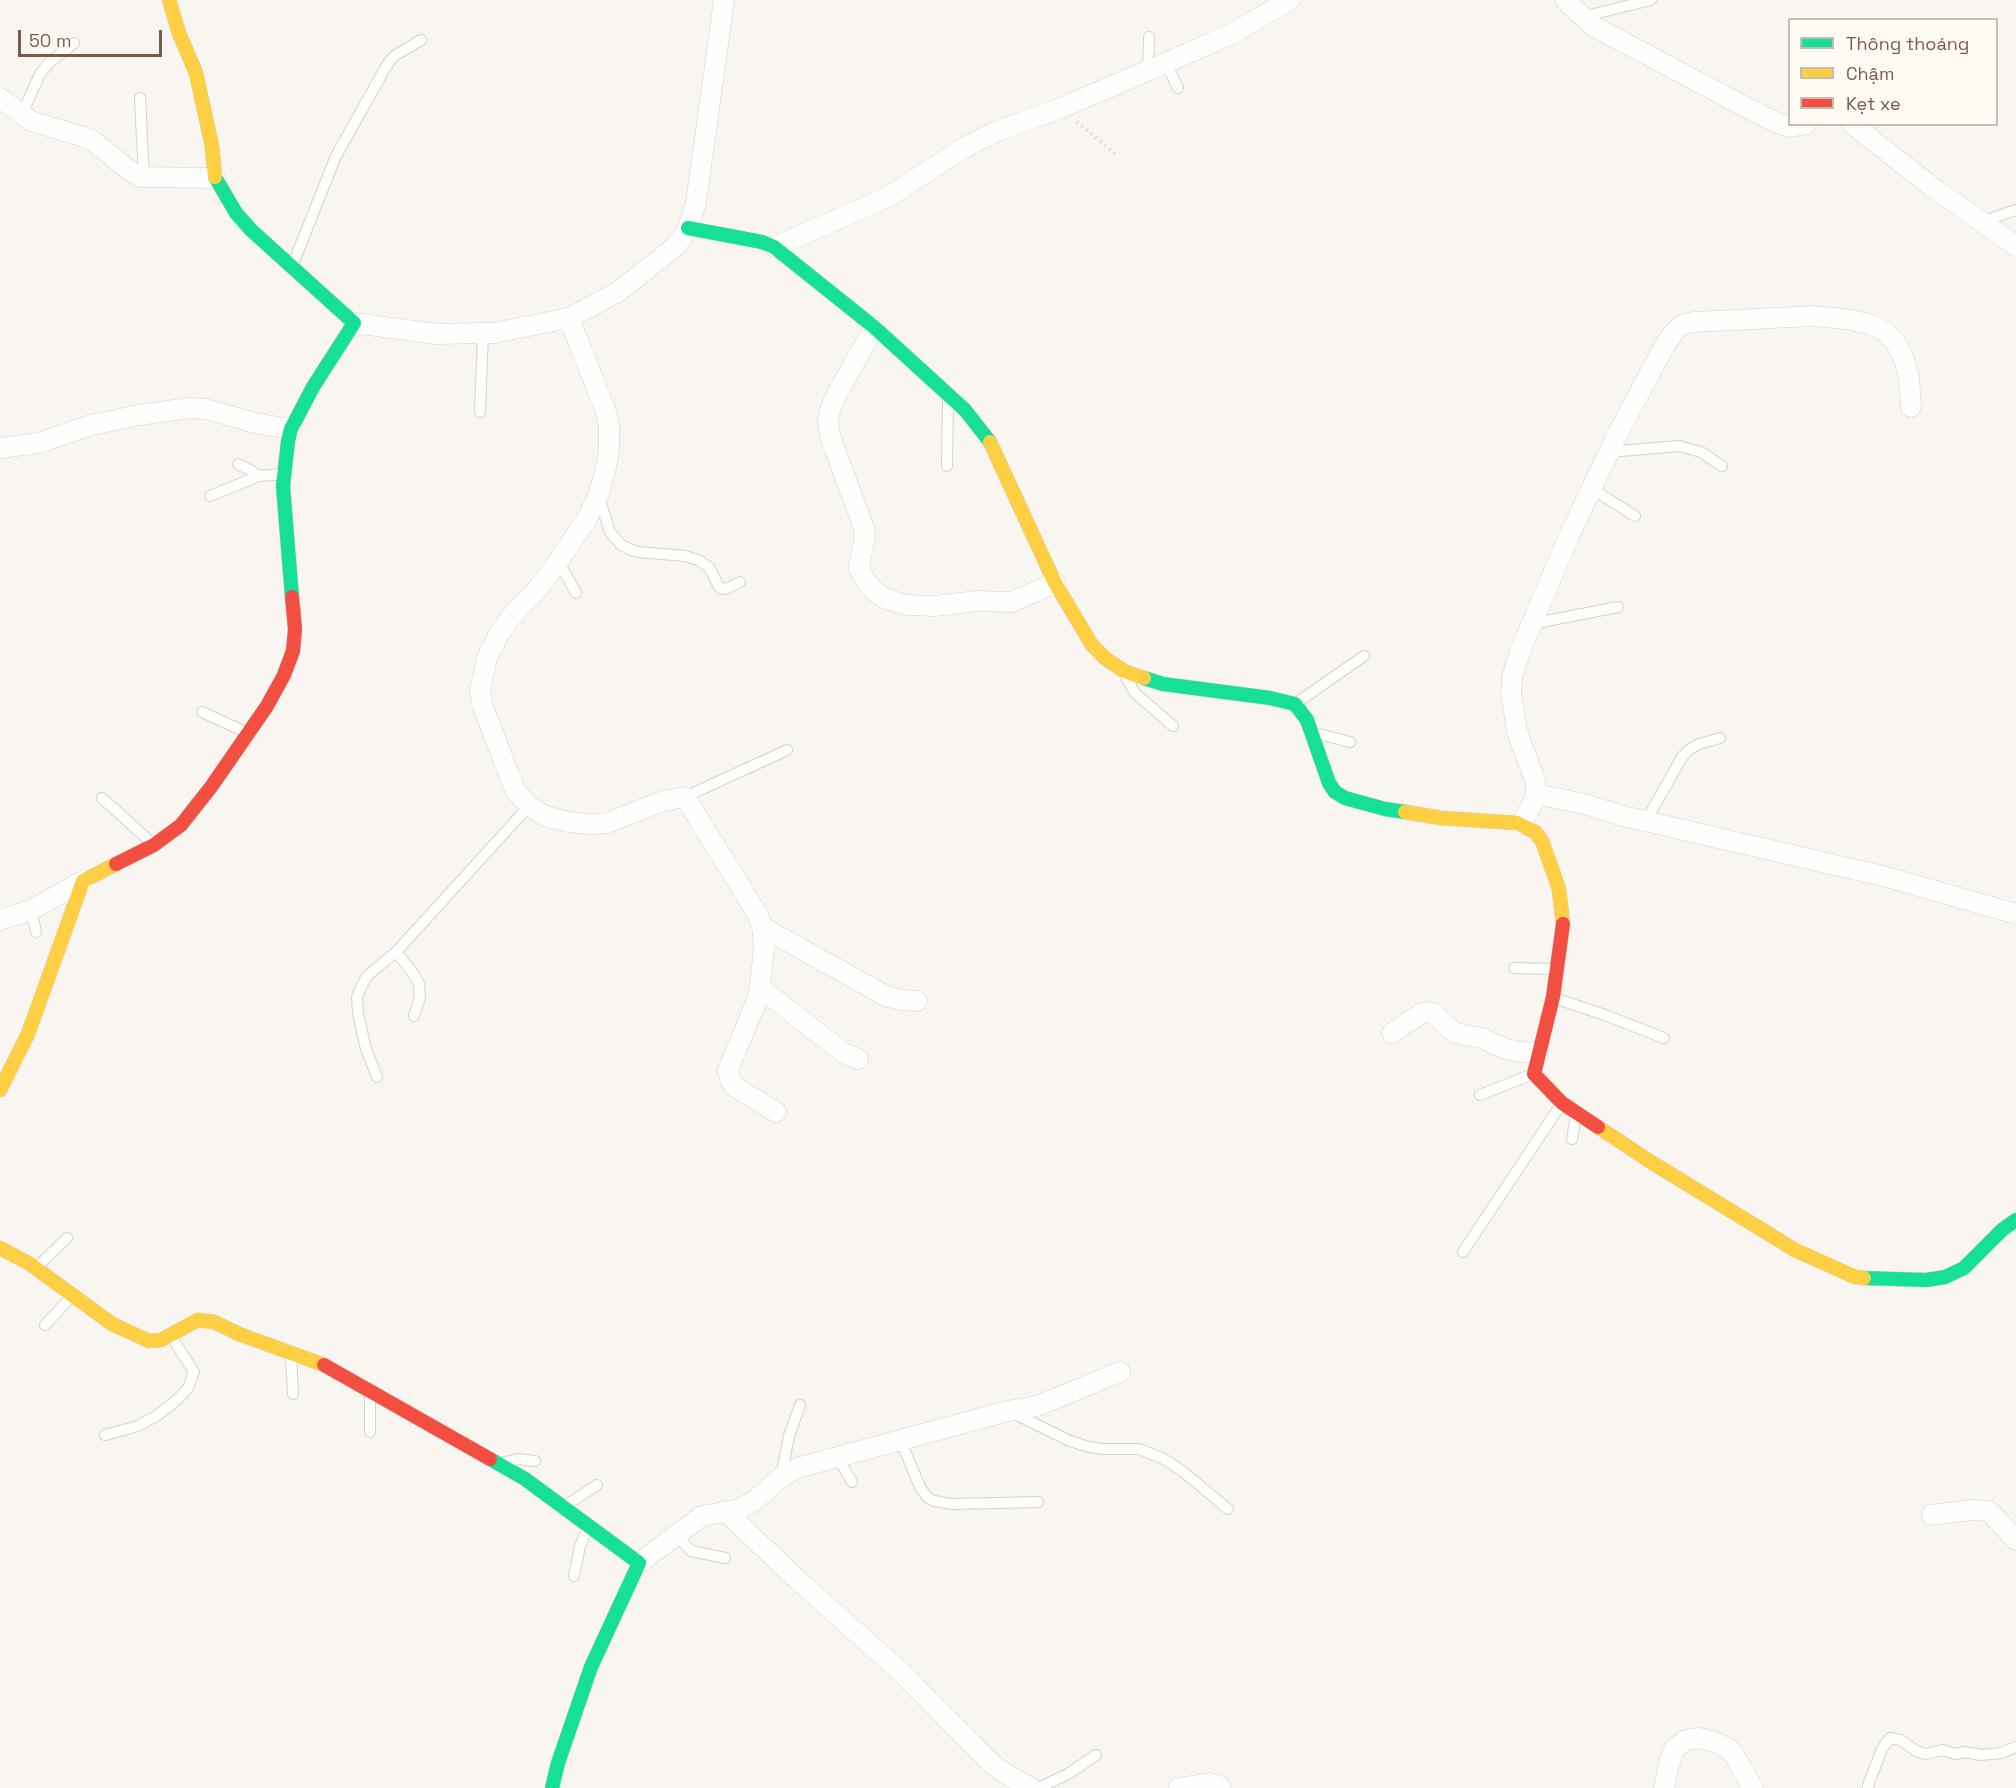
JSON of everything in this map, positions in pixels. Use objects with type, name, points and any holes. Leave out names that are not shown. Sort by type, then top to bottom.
[{"type":"street","points":[[169,0],[179,33],[196,72],[212,146],[215,178],[236,213],[251,230],[354,323],[437,334],[494,333],[569,318],[618,292],[676,246],[688,228],[696,203],[724,0]]},
{"type":"street","points":[[774,247],[888,196],[965,147],[995,132],[1061,108],[1233,33],[1290,0]]},
{"type":"street","points":[[1565,0],[1593,26],[1611,37],[1780,124],[1795,126]]},
{"type":"street","points":[[0,98],[31,121],[84,137],[130,171],[144,177],[215,178]]},
{"type":"street","points":[[1855,126],[2016,246]]},
{"type":"street","points":[[688,228],[762,242],[774,247],[874,327],[965,410],[988,438],[1055,584],[1092,645],[1106,659],[1124,671],[1163,684],[1270,698],[1295,704],[1301,710],[1311,732],[1329,783],[1335,792],[1345,798],[1385,809],[1441,818],[1522,824],[1535,832],[1542,841],[1559,889],[1563,927],[1553,997],[1534,1074],[1562,1103],[1651,1162],[1795,1250],[1855,1277],[1926,1280],[1945,1277],[1964,1268],[2002,1230],[2016,1220]]},
{"type":"street","points":[[1522,824],[1536,794],[1535,780],[1517,732],[1511,693],[1512,678],[1530,624],[1609,452],[1666,343],[1683,324],[1827,316],[1869,324],[1885,331],[1903,356],[1909,378],[1911,407]]},
{"type":"street","points":[[569,318],[606,412],[609,425],[609,451],[598,496],[587,519],[535,592],[510,618],[498,636],[487,658],[480,688],[482,704],[515,790],[529,806],[545,816],[569,822],[607,823],[663,801],[685,797],[758,915],[762,927],[764,946],[760,988],[728,1070],[735,1087],[776,1112]]},
{"type":"street","points":[[0,920],[31,910],[154,844],[181,825],[212,787],[267,706],[284,675],[293,651],[295,629],[283,486],[291,429],[313,387],[354,323]]},
{"type":"street","points":[[874,327],[834,400],[828,422],[830,436],[864,528],[859,567],[864,578],[873,590],[886,598],[907,605],[935,606],[977,601],[1011,602],[1055,584]]},
{"type":"street","points":[[0,448],[39,443],[101,423],[189,408],[291,429]]},
{"type":"street","points":[[1536,794],[1887,877],[2016,914]]},
{"type":"street","points":[[0,1090],[28,1034],[83,881]]},
{"type":"street","points":[[762,927],[886,996],[917,1001]]},
{"type":"street","points":[[760,988],[844,1053],[858,1059]]},
{"type":"street","points":[[1392,1033],[1422,1013],[1428,1012],[1439,1017],[1454,1032],[1482,1038],[1503,1048],[1538,1053]]},
{"type":"street","points":[[0,1248],[36,1269],[112,1324],[149,1341],[161,1340],[198,1320],[214,1322],[325,1365],[525,1479],[639,1563]]},
{"type":"street","points":[[552,1788],[558,1763],[591,1667],[639,1563],[676,1535],[702,1516],[753,1503],[780,1478],[797,1468],[1008,1411],[1037,1406],[1120,1372]]},
{"type":"street","points":[[1932,1515],[1971,1510],[1989,1511],[2016,1540]]},
{"type":"street","points":[[724,1511],[902,1672],[991,1763],[1031,1788]]},
{"type":"street","points":[[1664,1788],[1674,1749],[1686,1740],[1699,1738],[1715,1742],[1731,1750],[1753,1788]]},
{"type":"street","points":[[1179,1788],[1209,1783],[1221,1788]]},
{"type":"lane","points":[[1582,17],[1651,0]]},
{"type":"lane","points":[[1149,37],[1157,67],[1178,88]]},
{"type":"lane","points":[[292,266],[336,156],[387,65],[394,56],[421,40]]},
{"type":"lane","points":[[22,114],[40,74],[49,63],[74,43]]},
{"type":"lane","points":[[140,98],[144,177]]},
{"type":"lane","points":[[1981,222],[2016,210]]},
{"type":"lane","points":[[480,412],[483,333]]},
{"type":"lane","points":[[947,466],[948,395]]},
{"type":"lane","points":[[1609,452],[1679,447],[1701,452],[1722,466]]},
{"type":"lane","points":[[238,464],[259,476]]},
{"type":"lane","points":[[210,496],[259,476],[284,474]]},
{"type":"lane","points":[[1592,489],[1635,516]]},
{"type":"lane","points":[[598,496],[610,532],[620,544],[639,552],[685,556],[698,560],[709,567],[718,587],[722,589],[740,582]]},
{"type":"lane","points":[[558,560],[576,593]]},
{"type":"lane","points":[[1530,624],[1618,607]]},
{"type":"lane","points":[[1295,704],[1364,656]]},
{"type":"lane","points":[[1124,671],[1135,693],[1173,726]]},
{"type":"lane","points":[[202,712],[248,734]]},
{"type":"lane","points":[[1311,732],[1350,742]]},
{"type":"lane","points":[[1646,821],[1682,757],[1690,748],[1720,738]]},
{"type":"lane","points":[[685,797],[787,750]]},
{"type":"lane","points":[[102,798],[154,844]]},
{"type":"lane","points":[[377,1077],[366,1049],[358,1014],[357,997],[367,976],[396,952],[529,806]]},
{"type":"lane","points":[[31,910],[36,932]]},
{"type":"lane","points":[[396,952],[419,984],[420,997],[414,1016]]},
{"type":"lane","points":[[1514,968],[1557,969]]},
{"type":"lane","points":[[1553,997],[1605,1014],[1664,1038]]},
{"type":"lane","points":[[1480,1095],[1534,1074]]},
{"type":"lane","points":[[1463,1252],[1562,1103]]},
{"type":"lane","points":[[1572,1139],[1577,1113]]},
{"type":"lane","points":[[36,1269],[67,1238]]},
{"type":"lane","points":[[45,1324],[72,1295]]},
{"type":"lane","points":[[105,1435],[138,1426],[164,1409],[188,1388],[194,1372],[171,1335]]},
{"type":"lane","points":[[291,1352],[293,1394]]},
{"type":"lane","points":[[370,1391],[370,1432]]},
{"type":"lane","points":[[780,1478],[789,1436],[800,1405]]},
{"type":"lane","points":[[1008,1411],[1070,1441],[1089,1447],[1139,1449],[1162,1458],[1181,1470],[1228,1509]]},
{"type":"lane","points":[[900,1439],[920,1488],[934,1502],[952,1504],[1038,1502]]},
{"type":"lane","points":[[837,1457],[852,1482]]},
{"type":"lane","points":[[501,1466],[512,1460],[535,1461]]},
{"type":"lane","points":[[563,1508],[597,1485]]},
{"type":"lane","points":[[574,1576],[580,1546],[588,1527]]},
{"type":"lane","points":[[676,1535],[691,1551],[725,1558]]},
{"type":"lane","points":[[1867,1788],[1882,1749],[1890,1738],[1901,1740],[1924,1754],[1943,1750],[1956,1754],[1965,1752],[1981,1755],[2001,1753],[2016,1747]]},
{"type":"lane","points":[[1038,1788],[1068,1774],[1096,1755]]},
{"type":"path","points":[[1061,108],[1119,156]]},
{"type":"traffic: fast","points":[[215,177],[236,213],[251,230],[354,323],[313,387],[291,429],[288,441],[283,486],[292,597]]},
{"type":"traffic: fast","points":[[688,228],[762,242],[774,247],[874,327],[965,410],[990,442]]},
{"type":"traffic: fast","points":[[1144,678],[1163,684],[1270,698],[1295,704],[1307,720],[1329,783],[1335,792],[1345,798],[1405,812]]},
{"type":"traffic: fast","points":[[1864,1278],[1926,1280],[1945,1277],[1964,1268],[2002,1230],[2016,1220]]},
{"type":"traffic: fast","points":[[490,1459],[525,1479],[639,1563],[591,1667],[558,1763],[552,1788]]},
{"type":"traffic: slow","points":[[169,0],[179,33],[196,73],[212,146],[215,177]]},
{"type":"traffic: slow","points":[[990,442],[1055,583],[1092,645],[1106,659],[1124,671],[1144,678]]},
{"type":"traffic: slow","points":[[1405,812],[1441,818],[1517,823],[1535,832],[1542,841],[1559,889],[1563,924]]},
{"type":"traffic: slow","points":[[0,1090],[28,1034],[83,881],[116,864]]},
{"type":"traffic: slow","points":[[1598,1127],[1795,1250],[1855,1277],[1864,1278]]},
{"type":"traffic: slow","points":[[0,1248],[30,1264],[112,1324],[149,1341],[161,1340],[198,1320],[214,1322],[239,1334],[324,1365]]},
{"type":"traffic: jam","points":[[116,864],[154,845],[181,825],[211,787],[267,706],[284,675],[293,651],[295,629],[292,597]]},
{"type":"traffic: jam","points":[[1563,924],[1553,997],[1534,1074],[1562,1103],[1598,1127]]},
{"type":"traffic: jam","points":[[324,1365],[490,1459]]}]
